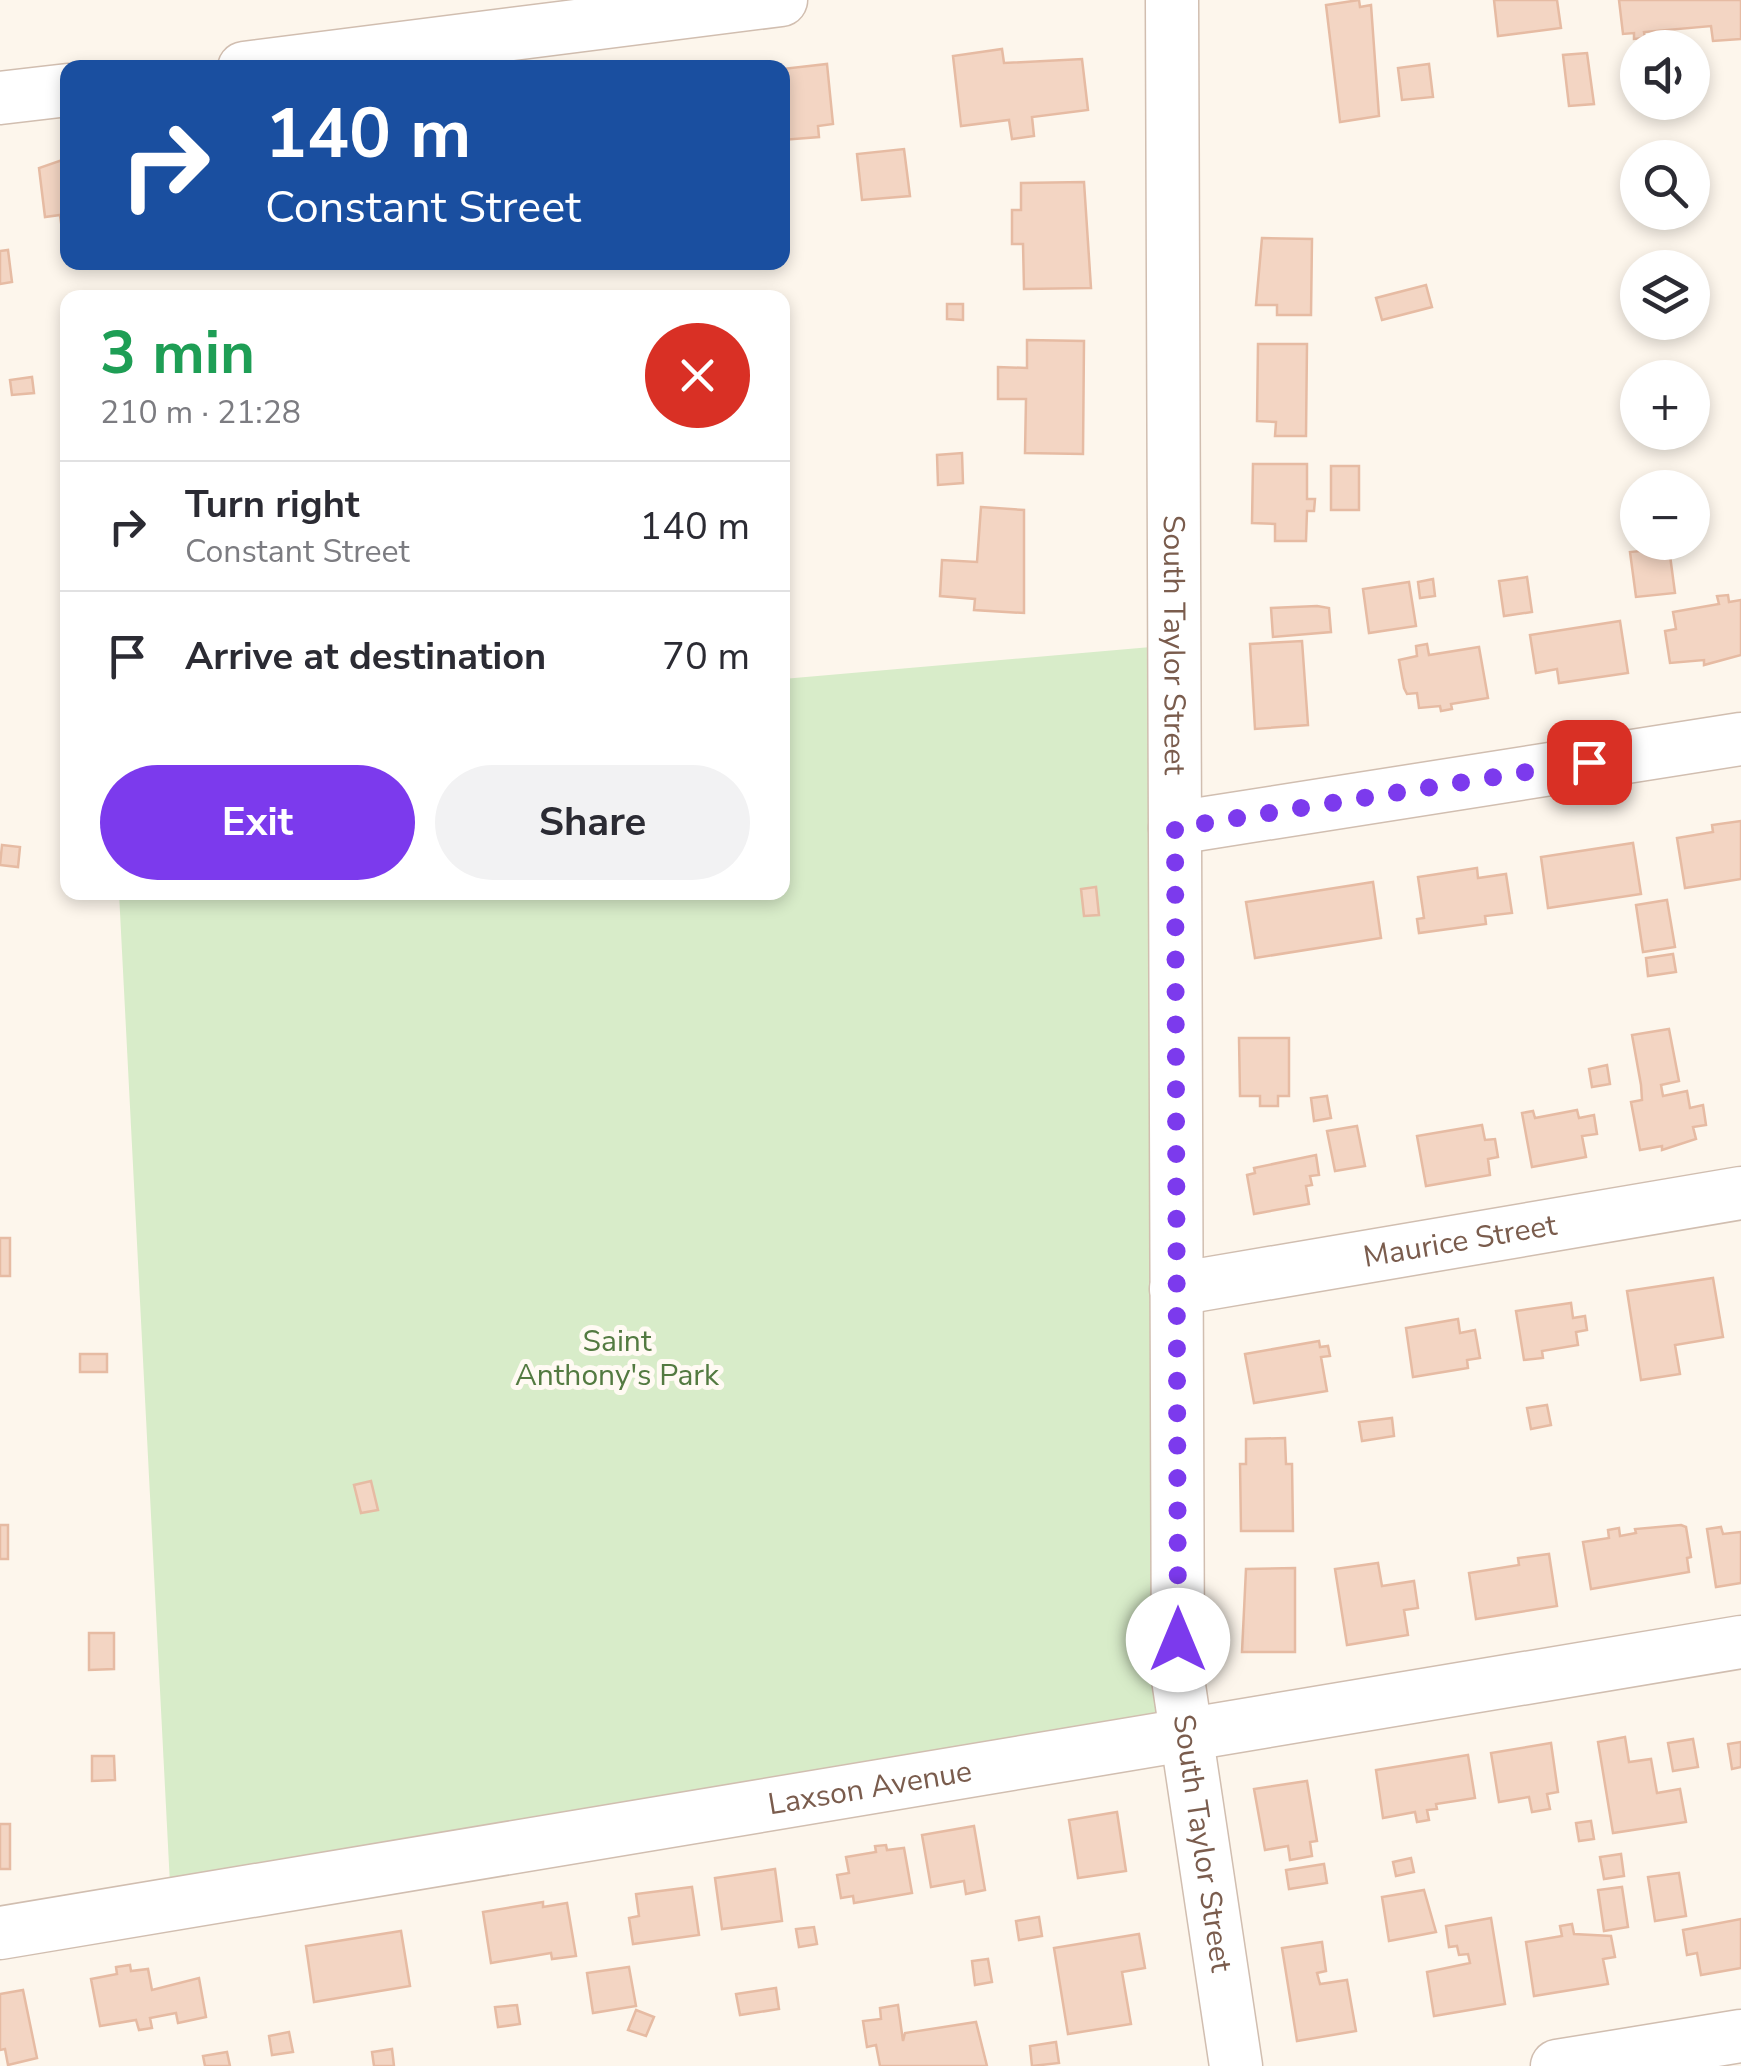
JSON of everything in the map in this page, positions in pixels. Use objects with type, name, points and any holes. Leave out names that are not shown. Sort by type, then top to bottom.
[{"type":"street","points":[[307,60],[780,0]]},
{"type":"street","name":"South Taylor Street","points":[[1172,0],[1178,1679],[1183,1735],[1236,2066]]},
{"type":"street","points":[[0,98],[60,91]]},
{"type":"street","points":[[1175,828],[1741,739]]},
{"type":"street","name":"Maurice Street","points":[[1176,1290],[1741,1193]]},
{"type":"street","name":"Laxson Avenue","points":[[0,1933],[1741,1642]]},
{"type":"street","points":[[1557,2066],[1741,2036]]},
{"type":"green space","name":"Saint Anthony's Park","points":[[1174,645],[1183,1735],[171,1904],[119,900],[790,900],[790,678]]},
{"type":"building","points":[[1359,0],[1360,7],[1371,5],[1379,116],[1340,122],[1326,5]]},
{"type":"building","points":[[1494,0],[1557,0],[1561,28],[1498,36]]},
{"type":"building","points":[[1619,0],[1741,0],[1741,39],[1713,41],[1711,26],[1623,30]]},
{"type":"building","points":[[1002,49],[1004,63],[1082,59],[1088,110],[1032,117],[1034,136],[1012,139],[1009,120],[961,126],[953,56]]},
{"type":"building","points":[[1587,53],[1594,104],[1569,106],[1563,55]]},
{"type":"building","points":[[827,64],[833,124],[818,126],[819,137],[790,139],[790,68]]},
{"type":"building","points":[[1429,64],[1433,97],[1402,100],[1398,68]]},
{"type":"building","points":[[904,149],[910,196],[862,200],[857,154]]},
{"type":"building","points":[[60,161],[60,215],[45,217],[39,168]]},
{"type":"building","points":[[1084,182],[1091,288],[1024,289],[1023,244],[1012,244],[1012,210],[1021,210],[1021,183]]},
{"type":"building","points":[[1262,238],[1312,239],[1311,315],[1277,315],[1277,305],[1256,305]]},
{"type":"building","points":[[8,250],[12,282],[0,284],[0,251]]},
{"type":"building","points":[[1426,285],[1432,307],[1382,320],[1376,298]]},
{"type":"building","points":[[947,304],[963,304],[963,320],[947,319]]},
{"type":"building","points":[[1027,340],[1084,341],[1083,454],[1025,453],[1026,399],[998,399],[998,367],[1027,368]]},
{"type":"building","points":[[1258,344],[1307,344],[1306,436],[1275,436],[1276,422],[1257,421]]},
{"type":"building","points":[[32,377],[34,393],[12,395],[10,380]]},
{"type":"building","points":[[962,453],[963,483],[938,485],[937,455]]},
{"type":"building","points":[[1253,464],[1307,464],[1307,499],[1315,499],[1314,511],[1307,511],[1306,541],[1275,541],[1275,524],[1252,523]]},
{"type":"building","points":[[1331,466],[1359,466],[1359,510],[1331,510]]},
{"type":"building","points":[[981,507],[1024,510],[1024,613],[974,610],[975,599],[940,596],[942,560],[977,562]]},
{"type":"building","points":[[1631,560],[1671,560],[1675,593],[1636,597]]},
{"type":"building","points":[[1527,577],[1532,612],[1504,616],[1499,581]]},
{"type":"building","points":[[1433,579],[1435,596],[1420,598],[1418,582]]},
{"type":"building","points":[[1409,582],[1416,626],[1369,633],[1363,589]]},
{"type":"building","points":[[1728,595],[1729,602],[1741,600],[1741,655],[1704,665],[1704,660],[1670,663],[1665,631],[1676,629],[1673,612],[1719,604],[1717,596]]},
{"type":"building","points":[[1271,608],[1329,608],[1331,632],[1273,637]]},
{"type":"building","points":[[1620,621],[1628,673],[1559,683],[1557,669],[1536,673],[1530,635]]},
{"type":"building","points":[[1302,641],[1308,725],[1255,729],[1250,644]]},
{"type":"building","points":[[1427,644],[1429,655],[1479,647],[1488,698],[1451,704],[1452,709],[1441,711],[1440,706],[1419,708],[1417,693],[1407,694],[1404,688],[1399,660],[1417,656],[1416,646]]},
{"type":"building","points":[[1741,821],[1741,879],[1685,888],[1677,838],[1713,832],[1712,825]]},
{"type":"building","points":[[1633,843],[1641,894],[1548,908],[1541,857]]},
{"type":"building","points":[[2,845],[20,847],[18,867],[0,865]]},
{"type":"building","points":[[1477,868],[1478,878],[1506,874],[1512,913],[1485,916],[1486,924],[1419,933],[1417,919],[1424,918],[1418,877]]},
{"type":"building","points":[[1373,882],[1381,938],[1255,958],[1246,902]]},
{"type":"building","points":[[1096,887],[1099,915],[1084,916],[1081,889]]},
{"type":"building","points":[[1667,900],[1675,947],[1643,952],[1636,905]]},
{"type":"building","points":[[1673,954],[1676,972],[1648,976],[1646,958]]},
{"type":"building","points":[[1669,1029],[1679,1081],[1661,1085],[1663,1096],[1687,1091],[1690,1108],[1703,1105],[1706,1125],[1693,1127],[1696,1139],[1662,1150],[1662,1146],[1640,1150],[1631,1102],[1642,1100],[1632,1035]]},
{"type":"building","points":[[1239,1038],[1289,1038],[1289,1096],[1278,1096],[1278,1106],[1260,1106],[1260,1096],[1240,1096]]},
{"type":"building","points":[[1607,1065],[1610,1084],[1592,1087],[1589,1069]]},
{"type":"building","points":[[1327,1096],[1331,1118],[1314,1121],[1311,1098]]},
{"type":"building","points":[[1577,1110],[1579,1118],[1594,1115],[1597,1134],[1582,1136],[1586,1157],[1532,1167],[1522,1113],[1533,1111],[1535,1118]]},
{"type":"building","points":[[1482,1125],[1485,1140],[1495,1139],[1498,1157],[1488,1159],[1490,1175],[1426,1186],[1417,1136]]},
{"type":"building","points":[[1357,1126],[1365,1166],[1335,1171],[1327,1131]]},
{"type":"building","points":[[1316,1155],[1319,1175],[1310,1176],[1312,1185],[1306,1186],[1309,1204],[1254,1214],[1247,1175],[1255,1173],[1254,1168]]},
{"type":"building","points":[[0,1238],[10,1238],[10,1276],[0,1276]]},
{"type":"building","points":[[1713,1278],[1723,1337],[1675,1345],[1680,1374],[1641,1380],[1627,1291]]},
{"type":"building","points":[[1571,1303],[1573,1318],[1585,1316],[1587,1330],[1576,1332],[1578,1345],[1542,1351],[1543,1358],[1524,1360],[1516,1311]]},
{"type":"building","points":[[1458,1319],[1460,1333],[1475,1330],[1480,1358],[1467,1360],[1468,1368],[1413,1377],[1406,1328]]},
{"type":"building","points":[[1319,1341],[1320,1347],[1328,1346],[1330,1356],[1321,1357],[1327,1391],[1254,1403],[1245,1354]]},
{"type":"building","points":[[80,1354],[107,1354],[107,1372],[80,1372]]},
{"type":"building","points":[[1547,1405],[1551,1425],[1531,1429],[1527,1408]]},
{"type":"building","points":[[1392,1418],[1394,1436],[1362,1441],[1359,1422]]},
{"type":"building","points":[[1285,1438],[1286,1464],[1292,1464],[1293,1531],[1241,1531],[1240,1464],[1246,1464],[1246,1439]]},
{"type":"building","points":[[371,1481],[378,1510],[361,1513],[354,1485]]},
{"type":"building","points":[[0,1525],[8,1525],[8,1559],[0,1559]]},
{"type":"building","points":[[1686,1527],[1689,1572],[1591,1589],[1583,1542],[1609,1538],[1608,1530],[1619,1528],[1620,1536],[1636,1533],[1635,1529]]},
{"type":"building","points":[[1721,1527],[1723,1534],[1741,1532],[1741,1583],[1716,1587],[1707,1529]]},
{"type":"building","points":[[1549,1554],[1557,1606],[1476,1619],[1469,1573],[1519,1565],[1518,1558]]},
{"type":"building","points":[[1378,1563],[1382,1586],[1414,1581],[1418,1608],[1404,1610],[1408,1635],[1347,1645],[1335,1569]]},
{"type":"building","points":[[1295,1568],[1295,1652],[1242,1652],[1246,1569]]},
{"type":"building","points":[[89,1633],[114,1633],[114,1669],[89,1670]]},
{"type":"building","points":[[1625,1737],[1629,1762],[1651,1759],[1657,1793],[1680,1789],[1686,1822],[1613,1833],[1598,1742]]},
{"type":"building","points":[[1693,1739],[1698,1767],[1673,1771],[1668,1743]]},
{"type":"building","points":[[1741,1742],[1741,1767],[1732,1769],[1728,1744]]},
{"type":"building","points":[[1551,1743],[1558,1792],[1547,1794],[1550,1809],[1532,1812],[1529,1797],[1499,1802],[1491,1753]]},
{"type":"building","points":[[1468,1755],[1475,1798],[1436,1804],[1437,1809],[1427,1810],[1429,1820],[1417,1822],[1415,1812],[1383,1818],[1376,1770]]},
{"type":"building","points":[[92,1756],[114,1756],[115,1780],[92,1781]]},
{"type":"building","points":[[1307,1781],[1317,1841],[1310,1842],[1312,1856],[1290,1860],[1288,1846],[1265,1850],[1254,1789]]},
{"type":"building","points":[[1117,1812],[1126,1871],[1078,1878],[1069,1820]]},
{"type":"building","points":[[1591,1821],[1594,1839],[1579,1841],[1576,1823]]},
{"type":"building","points":[[0,1824],[10,1824],[10,1869],[0,1869]]},
{"type":"building","points":[[974,1826],[985,1890],[966,1894],[964,1881],[931,1887],[922,1835]]},
{"type":"building","points":[[886,1845],[887,1850],[904,1848],[912,1893],[854,1903],[853,1896],[841,1898],[837,1875],[849,1873],[846,1857],[876,1852],[875,1846]]},
{"type":"building","points":[[1621,1854],[1624,1876],[1604,1879],[1600,1857]]},
{"type":"building","points":[[1411,1858],[1414,1872],[1396,1876],[1393,1862]]},
{"type":"building","points":[[1324,1864],[1327,1883],[1289,1889],[1286,1870]]},
{"type":"building","points":[[775,1869],[782,1921],[722,1929],[715,1878]]},
{"type":"building","points":[[1679,1873],[1686,1916],[1655,1921],[1648,1877]]},
{"type":"building","points":[[692,1887],[699,1935],[633,1944],[629,1918],[639,1916],[636,1894]]},
{"type":"building","points":[[1622,1887],[1628,1927],[1604,1931],[1598,1890]]},
{"type":"building","points":[[1424,1890],[1436,1932],[1389,1941],[1382,1897]]},
{"type":"building","points":[[543,1902],[543,1907],[567,1903],[576,1956],[552,1959],[551,1953],[491,1963],[483,1912]]},
{"type":"building","points":[[1039,1917],[1042,1936],[1019,1940],[1016,1921]]},
{"type":"building","points":[[1491,1918],[1505,2004],[1434,2016],[1427,1972],[1470,1963],[1468,1954],[1459,1955],[1457,1946],[1449,1947],[1446,1926]]},
{"type":"building","points":[[1741,1919],[1741,1968],[1701,1975],[1697,1953],[1687,1955],[1683,1930]]},
{"type":"building","points":[[1572,1924],[1574,1934],[1611,1936],[1615,1957],[1603,1959],[1608,1984],[1534,1996],[1526,1942],[1562,1936],[1560,1926]]},
{"type":"building","points":[[814,1927],[817,1944],[799,1947],[796,1929]]},
{"type":"building","points":[[401,1931],[410,1986],[314,2002],[306,1946]]},
{"type":"building","points":[[1139,1934],[1145,1968],[1122,1972],[1131,2024],[1068,2034],[1054,1948]]},
{"type":"building","points":[[1322,1942],[1326,1971],[1317,1973],[1320,1984],[1347,1980],[1356,2031],[1297,2041],[1282,1948]]},
{"type":"building","points":[[988,1959],[992,1982],[975,1985],[972,1961]]},
{"type":"building","points":[[130,1965],[131,1971],[148,1969],[152,1990],[199,1978],[206,2017],[178,2023],[176,2013],[150,2018],[152,2028],[139,2030],[136,2020],[100,2026],[91,1979],[117,1974],[116,1967]]},
{"type":"building","points":[[629,1967],[636,2006],[593,2013],[587,1973]]},
{"type":"building","points":[[776,1988],[779,2009],[740,2015],[736,1994]]},
{"type":"building","points":[[23,1990],[37,2058],[8,2065],[5,2049],[0,2050],[0,1994]]},
{"type":"building","points":[[517,2005],[520,2024],[498,2027],[495,2007]]},
{"type":"building","points":[[898,2005],[903,2041],[905,2033],[976,2022],[987,2066],[880,2066],[876,2045],[867,2047],[863,2021],[881,2019],[880,2008]]},
{"type":"building","points":[[636,2010],[654,2017],[646,2036],[628,2030]]},
{"type":"building","points":[[289,2032],[293,2052],[272,2055],[269,2036]]},
{"type":"building","points":[[1056,2042],[1059,2063],[1032,2066],[1030,2046]]},
{"type":"building","points":[[392,2049],[394,2066],[374,2066],[372,2052]]},
{"type":"building","points":[[227,2052],[230,2066],[205,2066],[203,2056]]},
{"type":"route","points":[[1178,1640],[1175,828],[1589,762]]}]
